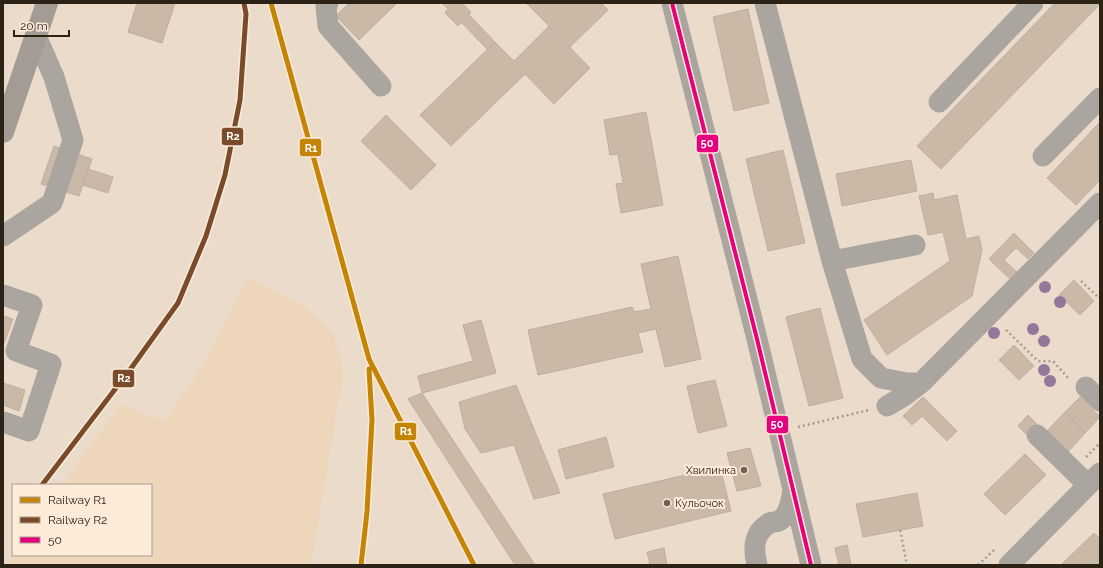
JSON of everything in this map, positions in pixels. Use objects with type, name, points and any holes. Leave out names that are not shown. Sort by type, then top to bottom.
[{"type":"main road","points":[[3,132],[47,3]]},
{"type":"street","points":[[328,3],[326,7],[328,26],[382,86]]},
{"type":"street","points":[[672,3],[811,565]]},
{"type":"street","points":[[765,3],[832,261],[862,359],[881,378],[907,383],[921,383]]},
{"type":"street","points":[[939,102],[1033,3]]},
{"type":"street","points":[[3,236],[52,203],[73,140],[54,77],[36,36]]},
{"type":"street","points":[[1043,156],[1100,98]]},
{"type":"street","points":[[887,406],[904,396],[921,383],[1100,203]]},
{"type":"street","points":[[832,261],[915,245]]},
{"type":"street","points":[[3,295],[32,304],[9,348],[52,364],[29,431],[3,422]]},
{"type":"street","points":[[1009,565],[1094,479],[1037,435]]},
{"type":"street","points":[[757,565],[754,553],[756,536],[768,523],[780,520],[789,510],[793,490]]},
{"type":"path","points":[[1081,280],[1099,298],[1100,297]]},
{"type":"path","points":[[1006,330],[1038,361],[1053,361],[1081,391],[1093,394]]},
{"type":"path","points":[[779,432],[887,406]]},
{"type":"path","points":[[900,530],[907,565]]},
{"type":"shaded area","points":[[248,279],[302,304],[334,334],[343,374],[311,565],[6,565],[12,556],[152,556],[152,484],[64,484],[121,404],[164,421],[195,379]]},
{"type":"building","points":[[137,3],[175,3],[162,43],[128,32]]},
{"type":"building","points":[[349,3],[397,3],[359,40],[336,16]]},
{"type":"building","points":[[442,3],[462,3],[471,12],[469,15],[495,42],[488,50],[461,22],[458,26],[445,13],[448,9]]},
{"type":"building","points":[[526,3],[601,3],[608,10],[570,47]]},
{"type":"building","points":[[1055,3],[1100,4],[941,169],[917,146]]},
{"type":"building","points":[[748,9],[769,103],[734,111],[713,17]]},
{"type":"building","points":[[549,26],[590,68],[554,104],[525,74],[451,146],[420,115],[495,42],[514,61]]},
{"type":"building","points":[[646,112],[663,205],[621,213],[616,184],[623,183],[618,154],[610,155],[604,120]]},
{"type":"building","points":[[386,115],[436,165],[411,190],[361,141]]},
{"type":"building","points":[[1100,122],[1100,180],[1076,205],[1047,178]]},
{"type":"building","points":[[54,146],[92,159],[79,196],[41,184]]},
{"type":"building","points":[[783,150],[805,243],[768,251],[746,159]]},
{"type":"building","points":[[911,160],[917,191],[842,206],[836,174]]},
{"type":"building","points":[[88,169],[113,177],[108,193],[83,185]]},
{"type":"building","points":[[933,193],[934,200],[957,195],[966,239],[979,236],[982,250],[972,296],[887,355],[864,320],[950,261],[943,232],[928,235],[919,196]]},
{"type":"building","points":[[1014,233],[1034,253],[1028,259],[1016,248],[1004,260],[1017,272],[1010,279],[989,259]]},
{"type":"building","points":[[678,256],[701,359],[665,367],[656,329],[638,333],[643,352],[538,375],[528,330],[632,307],[634,312],[651,309],[641,264]]},
{"type":"building","points":[[1074,280],[1094,301],[1080,315],[1059,295]]},
{"type":"building","points":[[820,308],[843,398],[809,406],[786,317]]},
{"type":"building","points":[[3,316],[13,319],[4,343],[3,343]]},
{"type":"building","points":[[481,320],[496,373],[422,393],[418,376],[473,361],[463,325]]},
{"type":"building","points":[[1014,345],[1034,366],[1019,380],[999,360]]},
{"type":"building","points":[[715,380],[727,426],[698,433],[687,386]]},
{"type":"building","points":[[3,383],[25,390],[19,411],[3,405]]},
{"type":"building","points":[[516,385],[560,493],[534,499],[514,445],[481,453],[465,429],[459,402]]},
{"type":"building","points":[[422,393],[535,565],[515,565],[408,399]]},
{"type":"building","points":[[923,397],[957,431],[947,441],[922,416],[912,425],[903,416]]},
{"type":"building","points":[[1080,397],[1100,417],[1085,433],[1065,412]]},
{"type":"building","points":[[1065,412],[1085,433],[1068,452],[1047,431]]},
{"type":"building","points":[[1028,415],[1042,429],[1032,440],[1018,426]]},
{"type":"building","points":[[606,437],[614,467],[566,479],[558,450]]},
{"type":"building","name":"Хвилинка","points":[[750,448],[761,486],[737,491],[727,453]]},
{"type":"building","points":[[1025,454],[1046,475],[1005,515],[984,494]]},
{"type":"building","name":"Кульочок","points":[[720,467],[731,511],[615,539],[603,494]]},
{"type":"building","points":[[917,493],[923,526],[863,537],[856,504]]},
{"type":"building","points":[[1094,533],[1100,539],[1099,565],[1061,565]]},
{"type":"building","points":[[847,545],[851,565],[839,565],[835,548]]},
{"type":"building","points":[[664,548],[667,565],[650,565],[647,552]]},
{"type":"rail line","name":"R2","points":[[43,484],[132,367],[178,303],[206,236],[225,175],[240,100],[246,14],[244,3]]},
{"type":"rail line","name":"R1","points":[[271,3],[369,359],[474,565]]},
{"type":"rail line","name":"R1","points":[[361,565],[367,512],[372,420],[369,369]]},
{"type":"transit line","name":"50","points":[[672,3],[757,339],[811,565]]},
{"type":"place","name":"Хвилинка","points":[[744,470]]},
{"type":"place","name":"Кульочок","points":[[667,503]]}]
